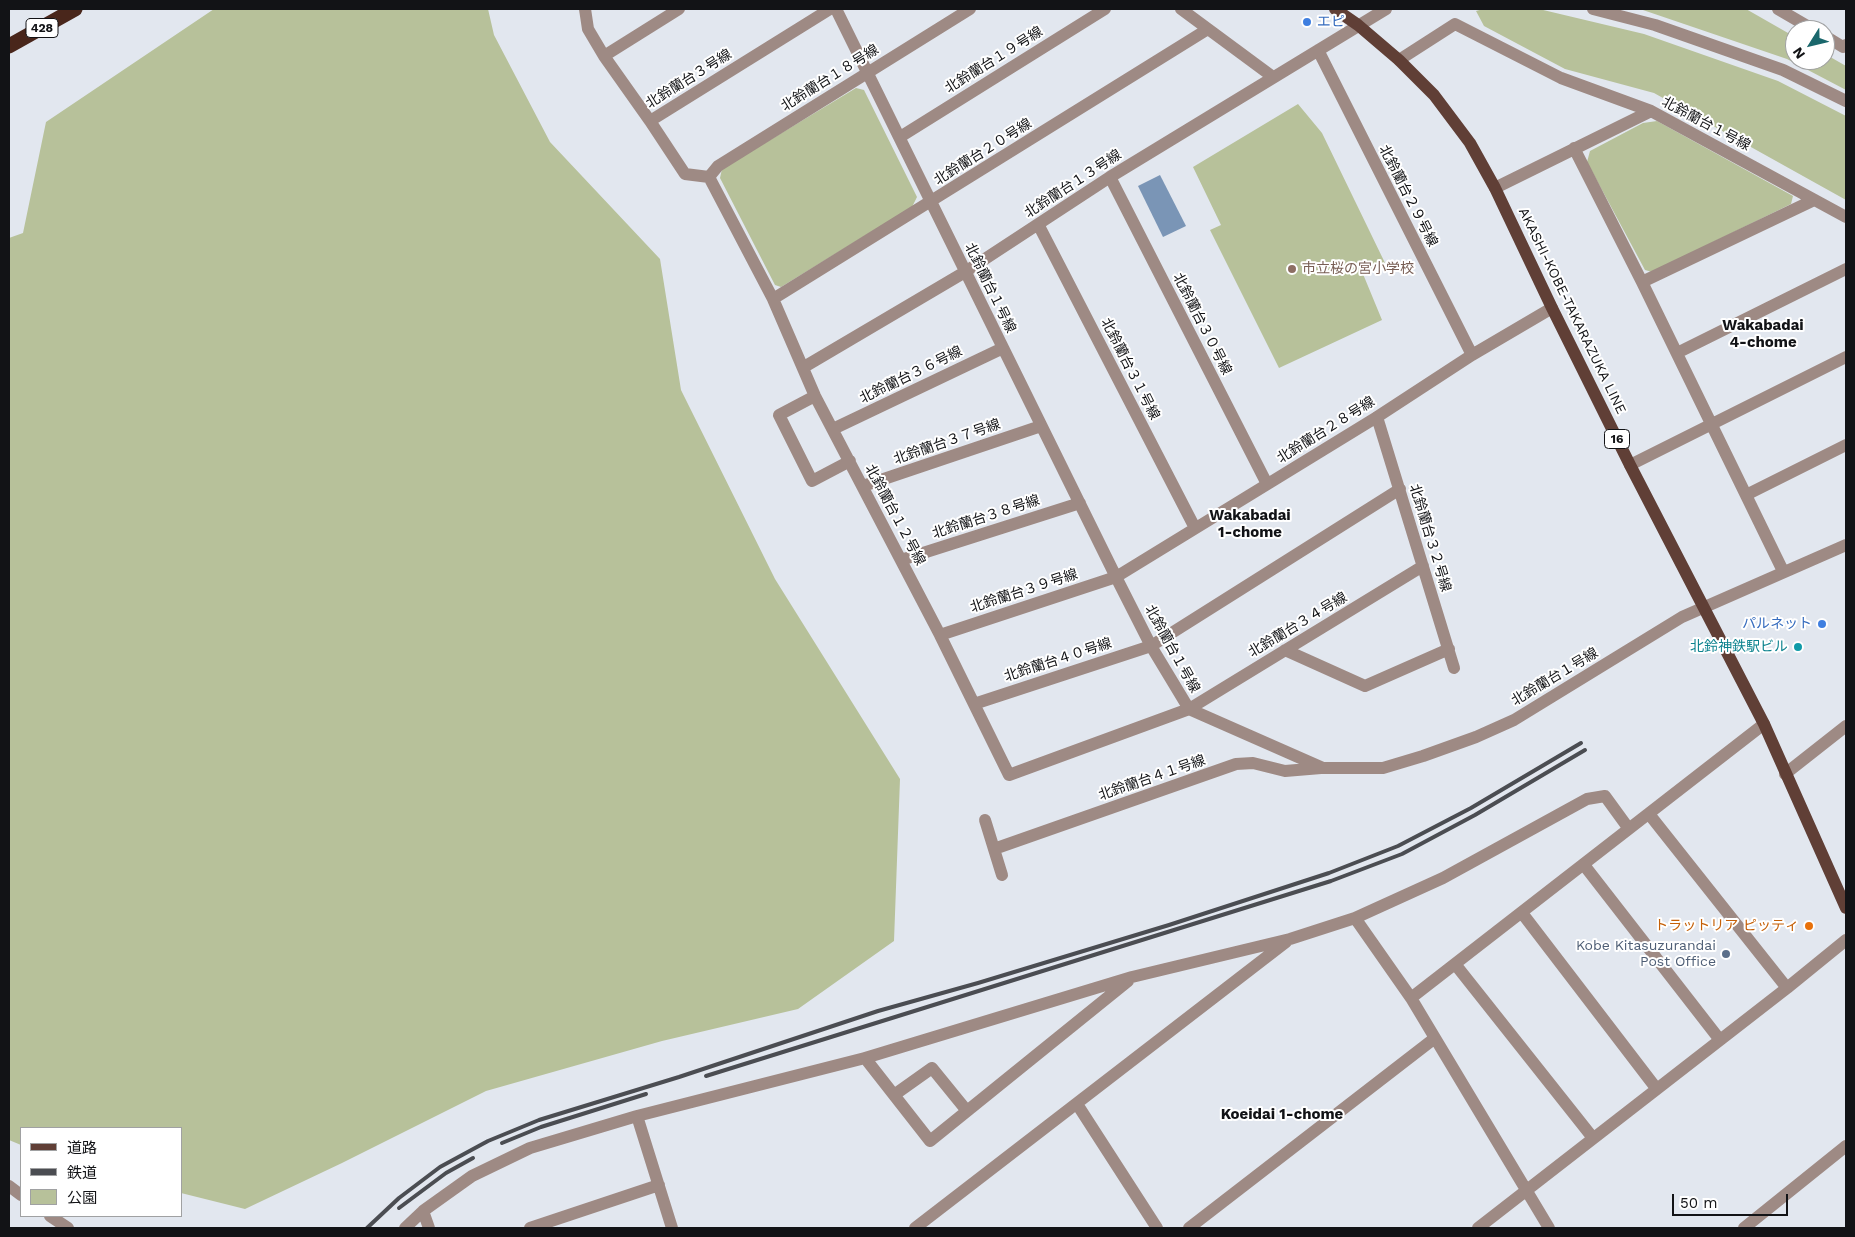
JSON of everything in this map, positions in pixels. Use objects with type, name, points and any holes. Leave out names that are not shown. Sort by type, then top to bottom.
[{"type":"highway","name":"428","points":[[9,46],[75,9]]},
{"type":"main road","name":"AKASHI-KOBE-TAKARAZUKA LINE","points":[[1335,9],[1358,25],[1399,60],[1440,103],[1470,143],[1495,188],[1630,465],[1764,724],[1846,908]]},
{"type":"street","name":"北鈴蘭台３号線","points":[[585,9],[588,30],[650,121],[830,9]]},
{"type":"street","points":[[604,56],[679,9]]},
{"type":"street","name":"北鈴蘭台１号線","points":[[836,9],[1116,577],[1151,646],[1189,709],[1323,768],[1383,768],[1476,737],[1514,720],[1682,617],[1783,571],[1846,545]]},
{"type":"street","name":"北鈴蘭台１８号線","points":[[709,177],[718,166],[970,9]]},
{"type":"street","name":"北鈴蘭台１９号線","points":[[900,137],[1105,9]]},
{"type":"street","points":[[1181,9],[1273,77]]},
{"type":"street","name":"北鈴蘭台１３号線","points":[[804,367],[965,272],[1110,177],[1386,9]]},
{"type":"street","points":[[1593,9],[1655,25],[1783,70],[1846,101]]},
{"type":"street","points":[[1778,9],[1797,20]]},
{"type":"street","points":[[1399,60],[1455,24],[1561,78],[1651,111]]},
{"type":"street","name":"北鈴蘭台２０号線","points":[[773,299],[1208,29]]},
{"type":"street","points":[[1835,42],[1843,47],[1846,45]]},
{"type":"street","name":"北鈴蘭台２９号線","points":[[1318,50],[1472,355]]},
{"type":"street","name":"北鈴蘭台１号線","points":[[1495,188],[1651,111],[1846,217]]},
{"type":"street","points":[[650,121],[685,174],[709,177]]},
{"type":"street","points":[[1574,148],[1642,282],[1783,571]]},
{"type":"street","name":"北鈴蘭台１２号線","points":[[709,177],[773,299],[815,396],[940,634],[1009,775],[1189,709]]},
{"type":"street","name":"北鈴蘭台３０号線","points":[[1110,177],[1267,484]]},
{"type":"street","points":[[1642,282],[1814,200]]},
{"type":"street","name":"北鈴蘭台３１号線","points":[[1038,224],[1195,528]]},
{"type":"street","points":[[1677,353],[1846,269]]},
{"type":"street","name":"北鈴蘭台２８号線","points":[[1116,577],[1377,417],[1472,355],[1552,308]]},
{"type":"street","name":"北鈴蘭台３６号線","points":[[833,429],[1003,348]]},
{"type":"street","points":[[1630,465],[1846,357]]},
{"type":"street","points":[[815,396],[779,415],[812,481],[850,461]]},
{"type":"street","name":"北鈴蘭台３２号線","points":[[1377,417],[1454,668]]},
{"type":"street","name":"北鈴蘭台３７号線","points":[[862,486],[1041,426]]},
{"type":"street","points":[[1746,495],[1846,445]]},
{"type":"street","name":"北鈴蘭台４０号線","points":[[974,704],[1151,646],[1400,489]]},
{"type":"street","name":"北鈴蘭台３８号線","points":[[901,560],[1080,503]]},
{"type":"street","name":"北鈴蘭台３４号線","points":[[1189,709],[1423,566]]},
{"type":"street","name":"北鈴蘭台３９号線","points":[[940,634],[1116,577]]},
{"type":"street","points":[[1285,650],[1365,686],[1449,649]]},
{"type":"street","points":[[1412,998],[1764,724]]},
{"type":"street","points":[[1785,774],[1846,726]]},
{"type":"street","name":"北鈴蘭台４１号線","points":[[994,848],[1236,764],[1253,763],[1285,771],[1323,768]]},
{"type":"street","points":[[405,1228],[424,1211],[472,1176],[530,1148],[637,1116],[865,1058],[1132,978],[1290,939],[1355,918],[1443,878],[1587,798],[1605,796],[1629,829]]},
{"type":"street","points":[[1649,814],[1787,988]]},
{"type":"street","points":[[985,820],[1002,874]]},
{"type":"street","points":[[1584,865],[1720,1040]]},
{"type":"street","points":[[1522,913],[1656,1088]]},
{"type":"street","points":[[1355,918],[1412,998],[1549,1228]]},
{"type":"street","points":[[915,1228],[1290,939]]},
{"type":"street","points":[[1478,1228],[1846,940]]},
{"type":"street","points":[[1455,964],[1593,1138]]},
{"type":"street","points":[[865,1058],[930,1141],[1132,978]]},
{"type":"street","points":[[1189,1228],[1435,1038]]},
{"type":"street","points":[[894,1096],[932,1068],[968,1111]]},
{"type":"street","points":[[1077,1104],[1158,1228]]},
{"type":"street","points":[[637,1116],[672,1228]]},
{"type":"street","points":[[1744,1228],[1846,1146]]},
{"type":"street","points":[[530,1228],[659,1185]]},
{"type":"street","points":[[9,1186],[20,1194]]},
{"type":"street","points":[[424,1211],[429,1228]]},
{"type":"street","points":[[52,1217],[68,1228]]},
{"type":"green space","points":[[214,9],[488,9],[494,35],[550,142],[660,259],[681,390],[775,579],[900,779],[894,941],[798,1009],[662,1041],[486,1091],[245,1209],[182,1193],[182,1127],[20,1127],[20,1145],[9,1140],[9,238],[23,233],[46,122]]},
{"type":"green space","points":[[1483,9],[1539,9],[1644,34],[1778,81],[1846,116],[1846,200],[1654,93],[1565,69],[1484,26],[1476,11]]},
{"type":"green space","points":[[1640,9],[1746,9],[1785,31],[1785,58]]},
{"type":"green space","points":[[1835,60],[1846,66],[1846,90],[1808,70],[1835,70]]},
{"type":"green space","points":[[856,88],[864,90],[917,197],[912,207],[781,287],[775,285],[720,178],[722,169]]},
{"type":"green space","points":[[1298,104],[1322,133],[1385,263],[1363,274],[1382,320],[1279,368],[1210,230],[1221,225],[1193,167]]},
{"type":"green space","points":[[1657,121],[1793,196],[1791,204],[1652,272],[1645,270],[1587,162],[1590,151],[1643,123]]},
{"type":"water","points":[[1160,175],[1186,226],[1163,237],[1138,186]]},
{"type":"railway","points":[[367,1228],[399,1198],[440,1167],[488,1141],[539,1120],[679,1077],[878,1011],[1169,925],[1329,873],[1398,846],[1471,808],[1581,743]]},
{"type":"railway","points":[[706,1076],[1331,881],[1402,854],[1475,815],[1585,750]]},
{"type":"railway","points":[[502,1143],[541,1127],[646,1094]]},
{"type":"railway","points":[[399,1208],[446,1173],[473,1158]]},
{"type":"place","name":"エピ","points":[[1307,22]]},
{"type":"place","name":"市立桜の宮小学校","points":[[1292,269]]},
{"type":"place","name":"パルネット","points":[[1822,624]]},
{"type":"place","name":"北鈴神鉄駅ビル","points":[[1798,647]]},
{"type":"place","name":"トラットリア ピッティ","points":[[1809,926]]},
{"type":"place","name":"Kobe Kitasuzurandai Post Office","points":[[1726,954]]},
{"type":"district","name":"Wakabadai 4-chome","points":[[1763,334]]},
{"type":"district","name":"Wakabadai 1-chome","points":[[1250,524]]},
{"type":"district","name":"Koeidai 1-chome","points":[[1282,1115]]}]
